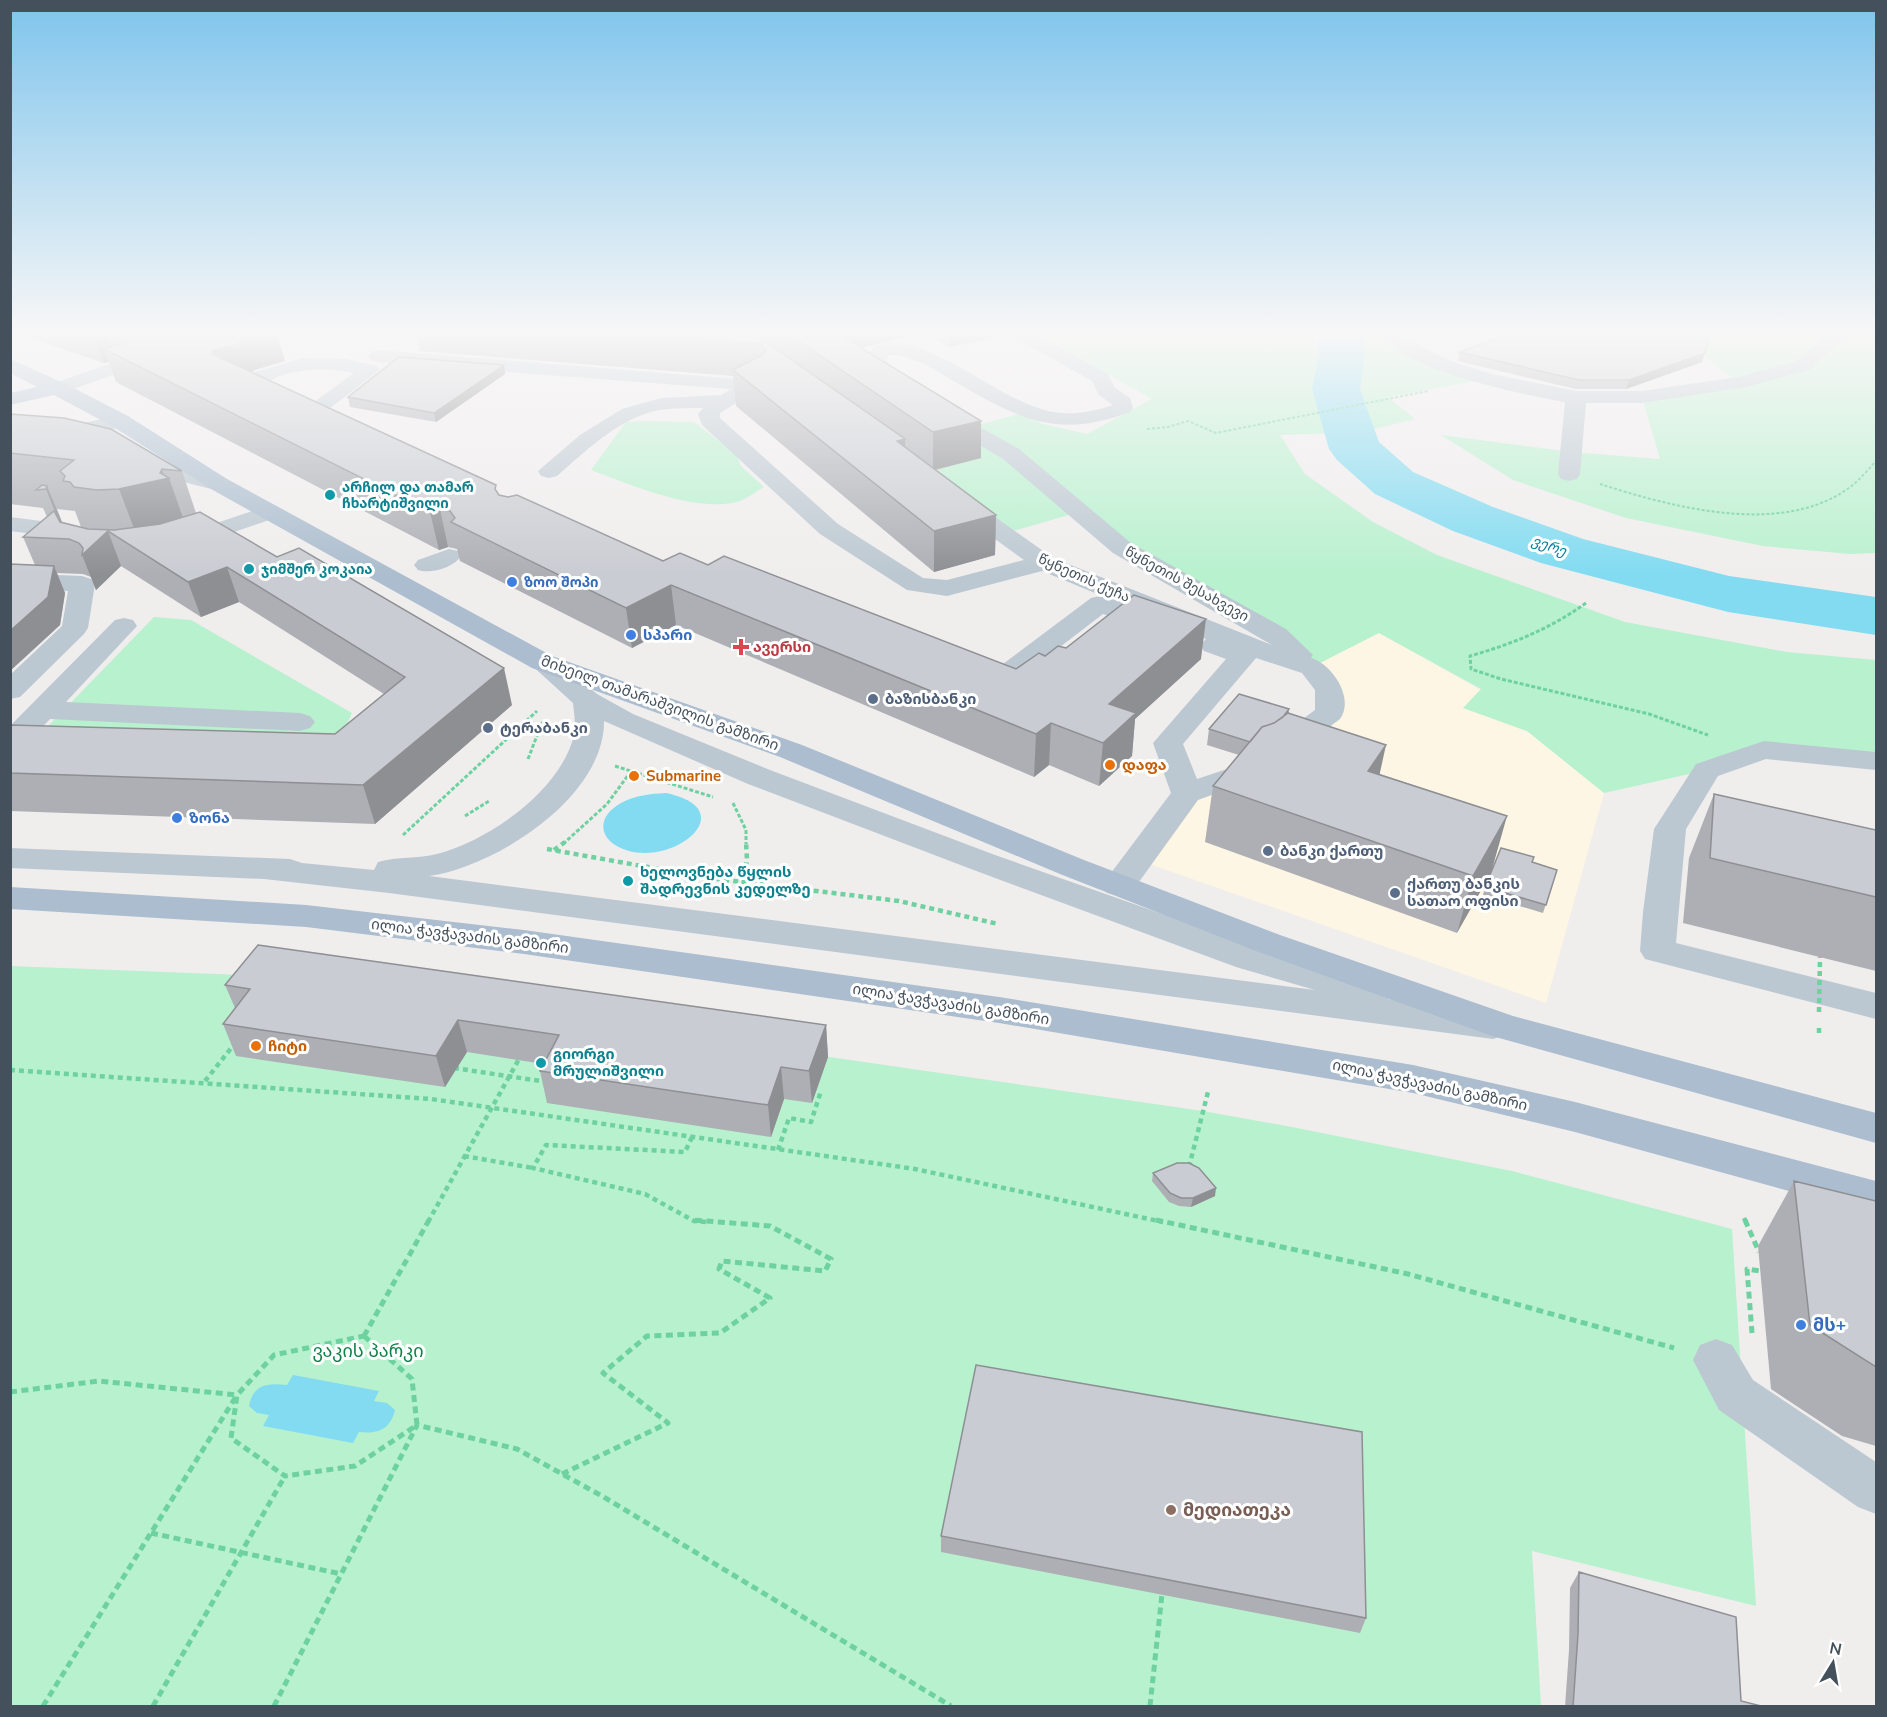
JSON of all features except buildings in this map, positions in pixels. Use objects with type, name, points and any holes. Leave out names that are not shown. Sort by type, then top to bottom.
[{"type":"main road","name":"მიხეილ თამარაშვილის გამზირი","points":[[109,415],[219,484],[542,662],[791,751],[1119,885]]},
{"type":"main road","points":[[1119,885],[1268,943],[1505,1027],[1876,1128]]},
{"type":"main road","name":"ილია ჭავჭავაძის გამზირი","points":[[10,898],[306,916],[524,942],[999,1010],[1413,1079],[1575,1117],[1876,1198]]},
{"type":"street","points":[[302,415],[327,426]]},
{"type":"street","points":[[549,471],[602,428],[625,415]]},
{"type":"street","points":[[709,415],[710,420],[829,530],[916,585],[947,588],[1044,563]]},
{"type":"street","name":"წყნეთის შესახვევი","points":[[944,415],[1011,454],[1122,548],[1276,635],[1312,667]]},
{"type":"street","points":[[1039,415],[1065,422],[1107,415]]},
{"type":"street","points":[[1569,474],[1574,415]]},
{"type":"street","points":[[10,446],[120,421]]},
{"type":"street","points":[[10,430],[87,450]]},
{"type":"street","name":"მიხეილ თამარაშვილის გამზირი","points":[[120,459],[219,484]]},
{"type":"street","name":"წყნეთის ქუჩა","points":[[937,487],[1044,563],[1255,649],[1312,667]]},
{"type":"street","points":[[163,543],[264,508]]},
{"type":"street","points":[[10,524],[79,542]]},
{"type":"street","points":[[10,581],[82,584],[75,628],[10,691]]},
{"type":"street","points":[[951,667],[994,684],[1100,604],[1244,656],[1168,743],[1187,793]]},
{"type":"street","points":[[10,744],[124,626]]},
{"type":"street","points":[[542,662],[587,700],[623,720],[759,777],[983,862],[1249,958],[1354,989],[1505,1027]]},
{"type":"street","points":[[1119,885],[1187,793],[1253,770],[1330,713],[1329,689],[1312,667]]},
{"type":"street","points":[[268,870],[402,868],[440,864],[480,850],[509,834],[564,783],[581,758],[588,736],[590,722],[587,700]]},
{"type":"street","points":[[43,711],[300,722]]},
{"type":"street","points":[[1876,760],[1764,750],[1707,770],[1670,829],[1660,912],[1658,951],[1876,1006]]},
{"type":"street","points":[[10,858],[268,870],[389,882],[1505,1027]]},
{"type":"street","points":[[1734,1349],[1736,1395],[1876,1490]]},
{"type":"path","points":[[1168,427],[1188,421],[1216,433],[1308,415]]},
{"type":"path","points":[[1569,474],[1650,499],[1704,511],[1752,514],[1797,511],[1842,493],[1860,479],[1876,461]]},
{"type":"path","points":[[1586,603],[1564,620],[1520,642],[1470,656],[1471,669],[1521,684],[1648,714],[1716,738],[1764,750]]},
{"type":"path","points":[[398,840],[537,711]]},
{"type":"path","points":[[528,759],[543,720]]},
{"type":"path","points":[[609,765],[632,770],[715,797]]},
{"type":"path","points":[[554,850],[602,812],[620,791],[632,770]]},
{"type":"path","points":[[732,801],[738,795]]},
{"type":"path","points":[[724,799],[743,805]]},
{"type":"path","points":[[732,801],[746,830],[747,860],[745,882],[740,900]]},
{"type":"path","points":[[543,848],[745,882],[851,895],[951,911],[1009,927]]},
{"type":"path","points":[[1819,1012],[1820,957]]},
{"type":"path","points":[[1819,1025],[1819,1038]]},
{"type":"path","points":[[205,1082],[241,1035]]},
{"type":"path","points":[[43,1707],[237,1395],[274,1355],[364,1336],[519,1059]]},
{"type":"path","points":[[445,1067],[552,1083]]},
{"type":"path","points":[[10,1070],[431,1099],[915,1169],[1408,1274],[1734,1349],[1747,1269],[1760,1271]]},
{"type":"path","points":[[778,1150],[789,1118],[811,1122],[821,1091]]},
{"type":"path","points":[[1187,1171],[1208,1092]]},
{"type":"path","points":[[533,1168],[546,1145],[685,1152],[692,1137]]},
{"type":"path","points":[[464,1156],[533,1168],[645,1194],[694,1221],[770,1226],[831,1259],[825,1271],[722,1261],[718,1269],[770,1298],[720,1333],[647,1336],[603,1373],[668,1423],[562,1474]]},
{"type":"path","points":[[1744,1218],[1759,1252]]},
{"type":"path","points":[[274,1707],[417,1425],[412,1379],[364,1336]]},
{"type":"path","points":[[10,1392],[99,1381],[237,1395]]},
{"type":"path","points":[[237,1395],[231,1438],[285,1476],[355,1466],[417,1425],[517,1449],[951,1707]]},
{"type":"path","points":[[153,1707],[285,1476]]},
{"type":"path","points":[[151,1533],[340,1574]]},
{"type":"path","points":[[1150,1707],[1161,1594]]},
{"type":"shaded area","points":[[1379,633],[1481,690],[1464,708],[1527,731],[1604,793],[1546,1003],[1138,860],[1187,793],[1329,713],[1312,667]]},
{"type":"green space","points":[[1015,415],[1087,434],[1122,415],[1323,415],[1332,433],[1280,435],[1305,474],[1373,522],[1437,555],[1625,622],[1787,652],[1876,660],[1876,761],[1764,750],[1707,770],[1604,793],[1527,731],[1463,708],[1481,689],[1379,633],[1312,667],[1079,512],[1003,534],[880,446],[967,428]]},
{"type":"green space","points":[[1364,415],[1410,415],[1415,419],[1370,430]]},
{"type":"green space","points":[[1647,415],[1876,415],[1876,553],[1850,554],[1763,546],[1626,518],[1513,480],[1441,435],[1571,452],[1660,459]]},
{"type":"green space","points":[[626,422],[694,422],[736,454],[741,466],[764,487],[740,501],[705,504],[665,496],[591,470]]},
{"type":"green space","points":[[154,617],[191,620],[352,713],[344,731],[319,746],[24,751]]},
{"type":"green space","name":"ვაკის პარკი","points":[[11,966],[270,976],[1203,1111],[1512,1171],[1732,1229],[1756,1606],[1532,1551],[1541,1706],[11,1706]]},
{"type":"water","points":[[666,793],[688,801],[699,811],[701,822],[694,833],[682,843],[666,850],[648,853],[629,851],[606,837],[604,823],[612,809],[632,798]]},
{"type":"water","points":[[293,1375],[379,1391],[374,1401],[387,1403],[395,1410],[393,1417],[382,1429],[359,1432],[353,1443],[263,1426],[269,1415],[257,1413],[249,1406],[254,1393],[262,1386],[287,1385]]},
{"type":"waterway","name":"ვერე","points":[[1344,415],[1355,449],[1394,483],[1473,519],[1562,551],[1728,594],[1876,616]]},
{"type":"place","name":"არჩილ და თამარ ჩხარტიშვილი","points":[[330,495]]},
{"type":"place","name":"ჯიმშერ კოკაია","points":[[249,569]]},
{"type":"place","name":"ზოო შოპი","points":[[512,582]]},
{"type":"place","name":"სპარი","points":[[631,635]]},
{"type":"place","name":"ავერსი","points":[[741,647]]},
{"type":"place","name":"ბაზისბანკი","points":[[873,699]]},
{"type":"place","name":"ტერაბანკი","points":[[488,728]]},
{"type":"place","name":"დაფა","points":[[1110,765]]},
{"type":"place","name":"Submarine","points":[[634,776]]},
{"type":"place","name":"ზონა","points":[[177,818]]},
{"type":"place","name":"ბანკი ქართუ","points":[[1268,851]]},
{"type":"place","name":"ხელოვნება წყლის შადრევნის კედელზე","points":[[628,881]]},
{"type":"place","name":"ქართუ ბანკის სათაო ოფისი","points":[[1395,893]]},
{"type":"place","name":"ჩიტი","points":[[256,1046]]},
{"type":"place","name":"გიორგი მრულიშვილი","points":[[541,1063]]},
{"type":"place","name":"მს+","points":[[1801,1325]]},
{"type":"place","name":"მედიათეკა","points":[[1171,1510]]}]
